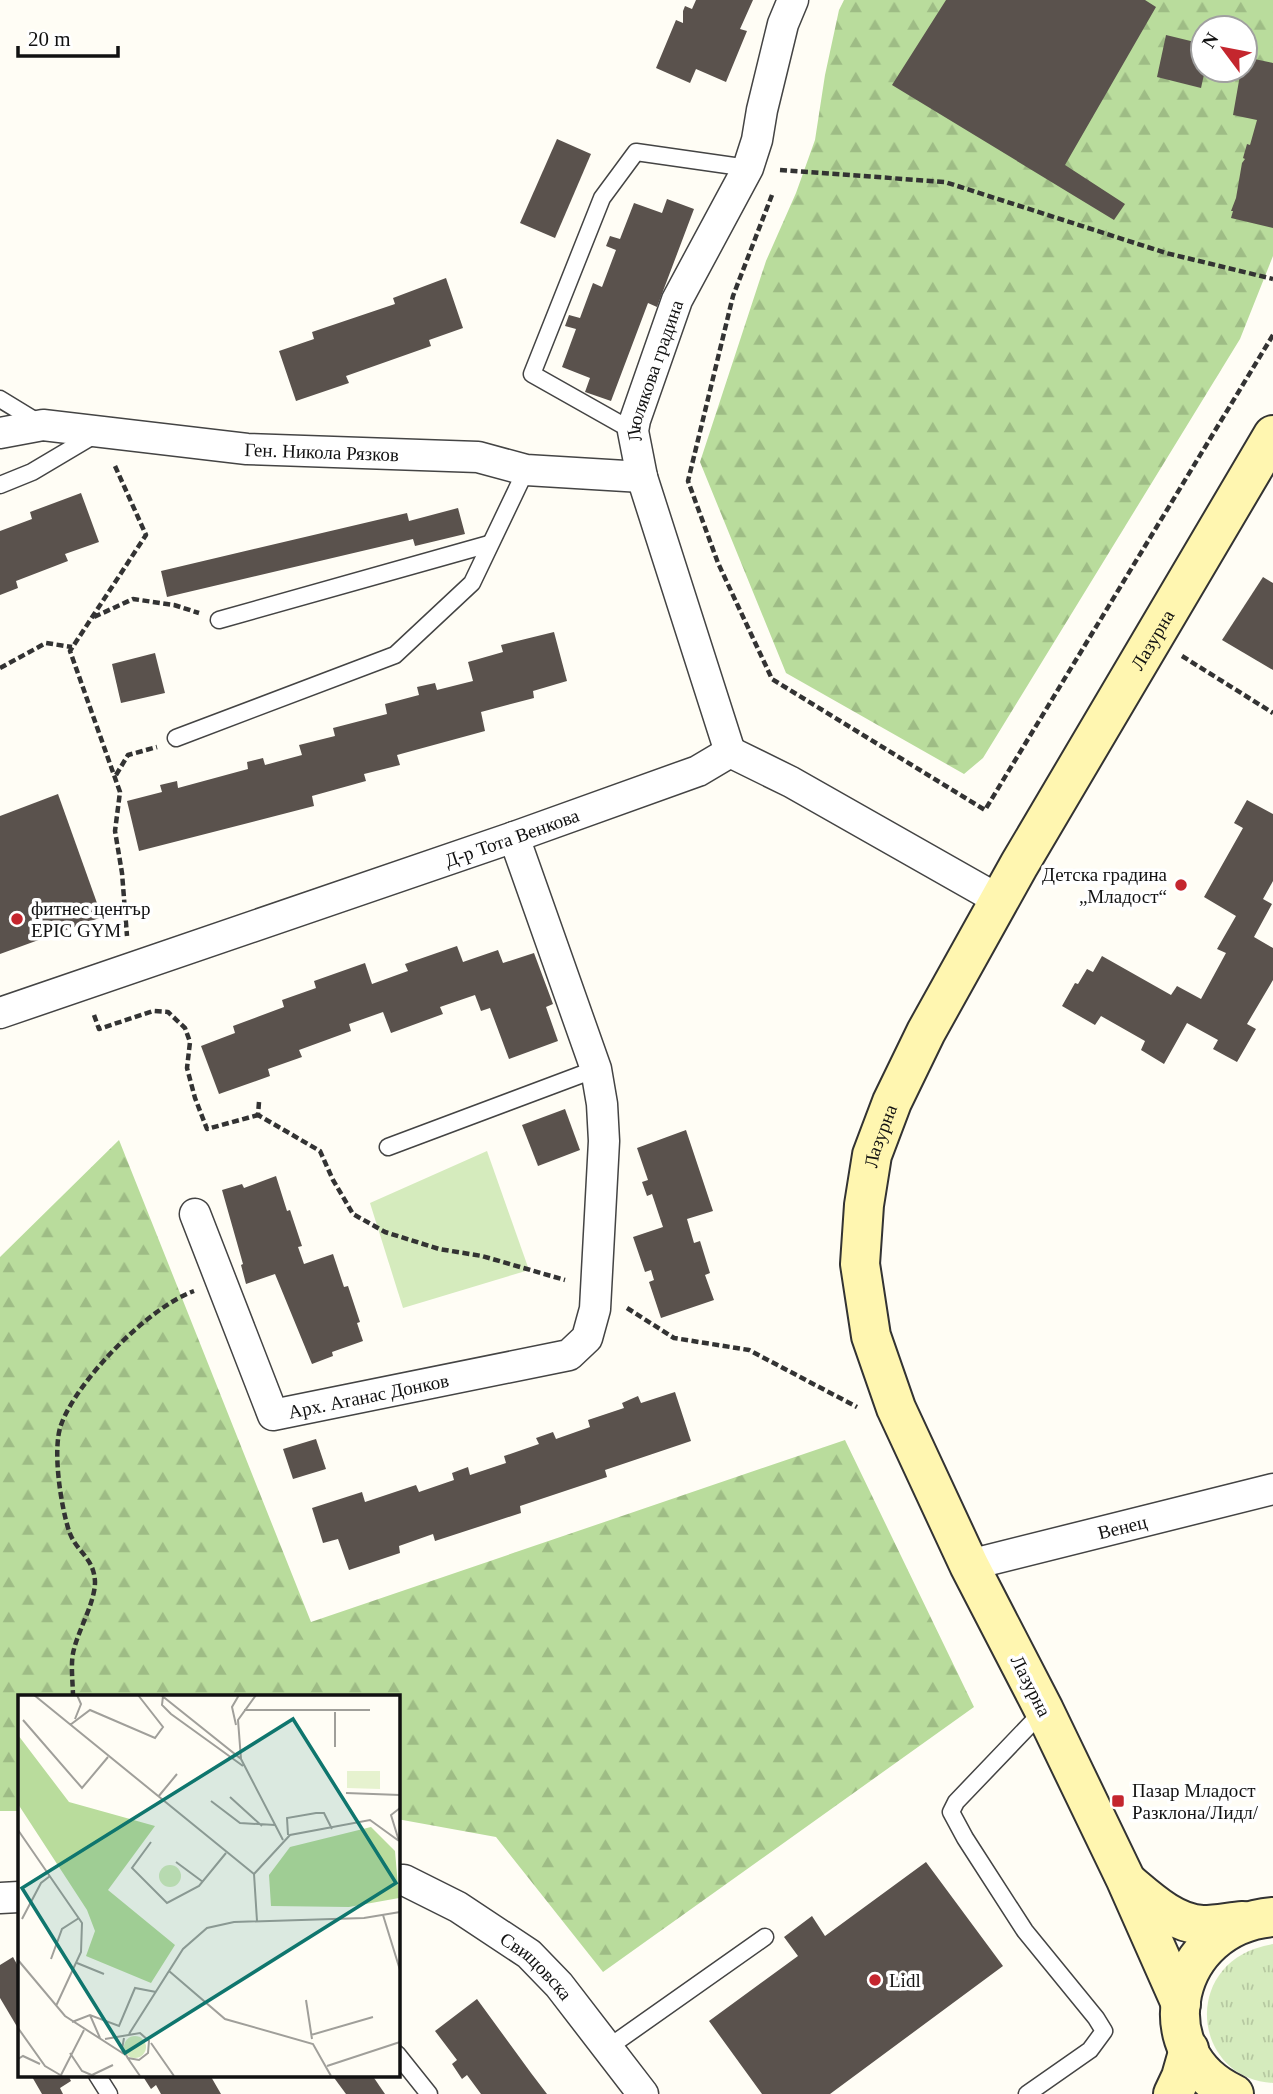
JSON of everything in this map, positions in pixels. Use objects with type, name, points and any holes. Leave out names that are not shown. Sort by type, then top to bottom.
[{"type":"street","name":"Люлякова градина","points":[[730,752],[642,477],[633,430],[677,300],[748,168],[757,140],[783,24],[793,0]]},
{"type":"street","name":"Ген. Никола Рязков","points":[[0,433],[43,425],[247,449],[478,457],[526,470],[642,477]]},
{"type":"street","name":"Лазурна","points":[[1181,2004],[1126,1880],[1044,1710],[969,1564],[896,1408],[871,1336],[860,1264],[864,1205],[872,1155],[892,1102],[926,1031],[999,900],[1273,435]]},
{"type":"street","name":"Д-р Тота Венкова","points":[[0,1013],[514,837],[698,771],[730,752]]},
{"type":"street","points":[[730,752],[791,782],[999,900]]},
{"type":"street","points":[[514,837],[596,1069],[604,1141],[596,1288]]},
{"type":"street","name":"Арх. Атанас Донков","points":[[195,1214],[272,1415],[569,1354],[587,1338],[595,1309],[596,1288]]},
{"type":"street","name":"Венец","points":[[969,1564],[1273,1489]]},
{"type":"street","name":"Свищовска","points":[[399,1880],[458,1907],[529,1954],[559,1985],[643,2094]]},
{"type":"street","name":"Лазурна","points":[[1126,1880],[1159,1907],[1186,1921],[1202,1925],[1260,1919]]},
{"type":"street","points":[[0,1898],[18,1897]]},
{"type":"street","points":[[1234,2094],[1206,2074],[1189,2049],[1182,2027],[1181,2004],[1184,1986],[1200,1952],[1213,1939],[1260,1919]]},
{"type":"street","points":[[1174,2094],[1189,2049]]},
{"type":"lane","points":[[633,430],[532,374],[603,198],[636,152],[748,168]]},
{"type":"lane","points":[[0,399],[43,425]]},
{"type":"lane","points":[[0,485],[32,472],[100,432]]},
{"type":"lane","points":[[176,738],[395,655],[472,583],[526,470]]},
{"type":"lane","points":[[219,620],[489,544]]},
{"type":"lane","points":[[388,1147],[596,1069]]},
{"type":"lane","points":[[1027,2094],[1090,2050],[1104,2031],[1025,1931],[951,1812],[956,1802],[1044,1710]]},
{"type":"lane","points":[[609,2047],[765,1937]]},
{"type":"lane","points":[[399,2056],[429,2094]]},
{"type":"lane","points":[[98,2076],[109,2094]]},
{"type":"path","points":[[748,168],[946,182],[1166,253],[1273,279]]},
{"type":"path","points":[[782,170],[733,296],[688,481],[718,563],[772,679],[985,810],[1273,335]]},
{"type":"path","points":[[100,432],[146,535],[70,651],[120,792],[115,831],[132,968]]},
{"type":"path","points":[[92,617],[133,599],[174,605],[219,620]]},
{"type":"path","points":[[1154,638],[1273,713]]},
{"type":"path","points":[[0,668],[46,643],[73,648]]},
{"type":"path","points":[[116,775],[128,755],[155,748],[176,738]]},
{"type":"path","points":[[84,984],[99,1029],[153,1011],[168,1012],[185,1028],[190,1042],[187,1068],[207,1129],[258,1115],[320,1151],[353,1214],[385,1233],[439,1248],[482,1256],[596,1288],[674,1338],[749,1350],[859,1408]]},
{"type":"path","points":[[258,1115],[259,1102]]},
{"type":"path","points":[[72,1695],[73,1651],[95,1585],[93,1565],[69,1534],[57,1474],[60,1427],[86,1380],[136,1329],[175,1297],[221,1281]]},
{"type":"green space","points":[[844,0],[1273,0],[1273,256],[1240,339],[983,758],[964,774],[786,673],[700,462],[766,261],[796,193],[815,140],[839,10]]},
{"type":"green space","points":[[119,1140],[311,1622],[845,1440],[974,1707],[603,1972],[496,1837],[399,1819],[399,1695],[18,1695],[18,1811],[0,1811],[0,1257]]},
{"type":"green space","points":[[487,1151],[529,1270],[403,1308],[370,1203]]},
{"type":"green space","points":[[1273,1944],[1273,2083],[1246,2076],[1225,2062],[1212,2041],[1207,2018],[1210,1994],[1222,1971],[1243,1954]]},
{"type":"building","points":[[696,0],[753,0],[740,29],[747,31],[726,82],[696,69],[690,83],[656,68],[676,20],[683,23],[685,6],[692,9]]},
{"type":"building","points":[[946,0],[1145,0],[1156,7],[1065,165],[1125,204],[1114,220],[892,85]]},
{"type":"building","points":[[1166,35],[1189,41],[1189,84],[1202,84],[1201,88],[1157,77]]},
{"type":"building","points":[[1259,60],[1273,63],[1273,228],[1231,218],[1245,159],[1243,158],[1257,120],[1233,115],[1238,84],[1259,84]]},
{"type":"building","points":[[557,139],[591,154],[555,238],[520,223]]},
{"type":"building","points":[[667,199],[694,209],[657,307],[648,303],[611,401],[585,392],[590,378],[562,367],[576,329],[565,326],[569,315],[580,318],[593,283],[602,287],[616,250],[606,246],[610,236],[620,239],[634,203],[662,213]]},
{"type":"building","points":[[446,278],[463,328],[429,340],[431,346],[346,376],[349,383],[296,401],[279,351],[314,339],[312,332],[395,304],[393,298]]},
{"type":"building","points":[[81,493],[99,542],[65,554],[68,561],[16,581],[18,588],[0,595],[0,531],[32,519],[30,512]]},
{"type":"building","points":[[458,508],[465,534],[415,546],[413,539],[167,597],[161,571],[407,513],[409,521]]},
{"type":"building","points":[[1263,577],[1273,583],[1273,670],[1222,640]]},
{"type":"building","points":[[554,632],[567,681],[533,691],[534,698],[481,712],[485,731],[397,755],[400,765],[364,774],[366,781],[312,796],[314,806],[139,851],[127,801],[162,792],[160,785],[177,781],[178,788],[248,769],[247,762],[263,758],[265,765],[302,755],[299,745],[335,736],[333,728],[387,714],[385,704],[419,695],[417,687],[435,683],[437,690],[473,681],[468,662],[503,652],[501,645]]},
{"type":"building","points":[[155,653],[165,693],[121,703],[112,664]]},
{"type":"building","points":[[58,794],[102,917],[0,954],[0,816]]},
{"type":"building","points":[[1247,800],[1273,814],[1273,881],[1263,899],[1272,904],[1254,937],[1273,948],[1273,980],[1247,1024],[1256,1029],[1237,1062],[1213,1049],[1218,1040],[1187,1023],[1164,1064],[1141,1050],[1145,1041],[1101,1016],[1095,1025],[1062,1006],[1075,983],[1078,984],[1087,969],[1093,972],[1102,956],[1171,995],[1177,986],[1201,999],[1226,953],[1217,949],[1236,916],[1204,897],[1243,828],[1234,823]]},
{"type":"building","points":[[457,946],[463,962],[498,950],[503,963],[534,953],[553,1004],[546,1007],[558,1041],[509,1059],[490,1008],[481,1011],[475,995],[440,1007],[443,1014],[391,1033],[383,1012],[349,1024],[351,1031],[299,1050],[302,1057],[268,1069],[270,1076],[219,1094],[201,1046],[235,1033],[233,1026],[284,1007],[282,1000],[316,988],[314,981],[365,963],[372,984],[408,971],[405,964]]},
{"type":"building","points":[[565,1109],[580,1150],[538,1166],[522,1125]]},
{"type":"building","points":[[686,1130],[713,1211],[687,1219],[694,1243],[700,1241],[710,1273],[705,1275],[714,1300],[661,1318],[649,1282],[654,1280],[651,1270],[645,1272],[633,1237],[663,1227],[652,1194],[647,1196],[642,1182],[648,1180],[637,1148]]},
{"type":"building","points":[[276,1176],[302,1246],[298,1247],[304,1264],[333,1254],[344,1287],[348,1286],[360,1322],[357,1323],[363,1341],[332,1352],[333,1356],[312,1364],[275,1274],[246,1284],[222,1190],[242,1184],[244,1188]]},
{"type":"building","points":[[675,1392],[691,1441],[605,1470],[607,1477],[520,1506],[521,1513],[435,1541],[433,1534],[399,1546],[400,1553],[349,1570],[338,1539],[323,1543],[312,1508],[362,1492],[365,1502],[416,1485],[419,1492],[454,1480],[452,1473],[468,1467],[470,1475],[506,1463],[504,1456],[539,1444],[536,1438],[553,1432],[556,1439],[590,1427],[588,1420],[624,1408],[622,1403],[638,1396],[641,1403]]},
{"type":"building","points":[[316,1439],[326,1469],[293,1479],[283,1449]]},
{"type":"building","name":"Lidl","points":[[926,1862],[1003,1966],[830,2094],[762,2094],[709,2021],[798,1956],[784,1937],[812,1916],[825,1936]]},
{"type":"building","points":[[13,1957],[18,1966],[18,2028],[0,1998],[0,1965]]},
{"type":"building","points":[[477,1999],[547,2094],[481,2094],[467,2075],[462,2079],[452,2064],[457,2060],[435,2031]]},
{"type":"building","points":[[32,2076],[68,2076],[71,2081],[60,2088],[63,2094],[42,2094]]},
{"type":"building","points":[[143,2076],[211,2076],[221,2094],[161,2094],[156,2085],[151,2089]]},
{"type":"building","points":[[333,2076],[373,2076],[385,2094],[346,2094]]},
{"type":"place","name":"Детска градина „Младост“","points":[[1181,885]]},
{"type":"place","name":"фитнес център EPIC GYM","points":[[17,919]]},
{"type":"place","name":"Пазар Младост Разклона/Лидл/","points":[[1118,1801]]},
{"type":"place","name":"Lidl","points":[[875,1980]]}]
